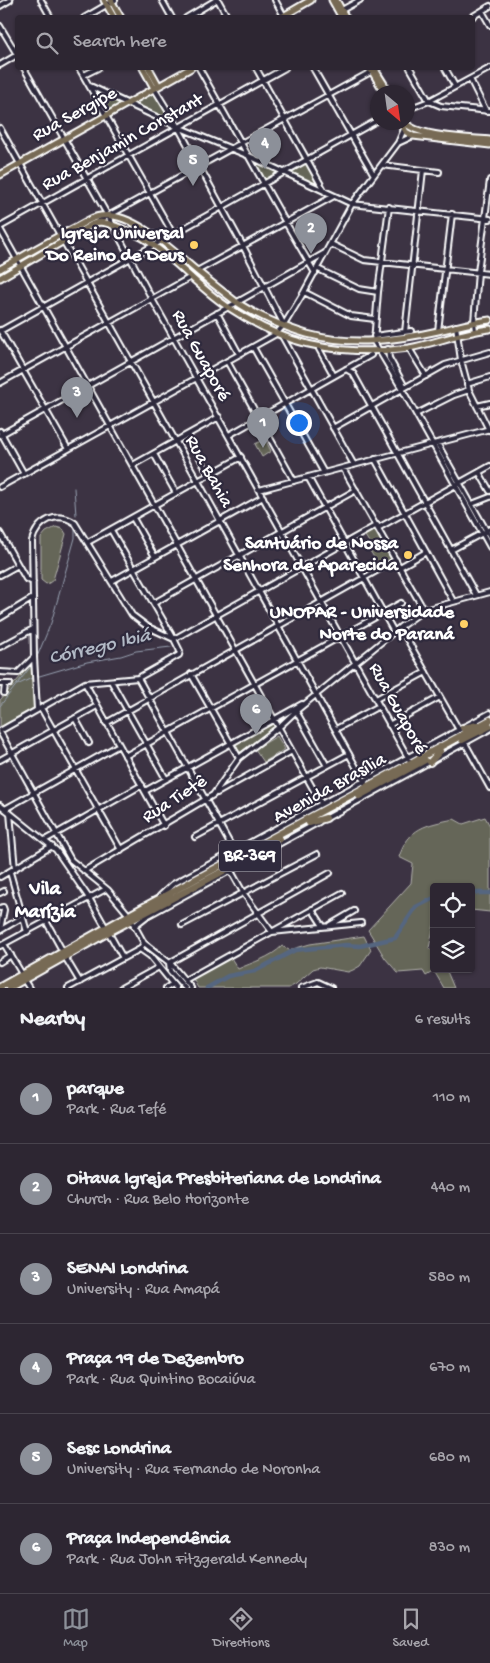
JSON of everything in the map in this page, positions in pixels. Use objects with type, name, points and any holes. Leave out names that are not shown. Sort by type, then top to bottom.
[{"type":"highway","points":[[461,728],[489,724]]},
{"type":"highway","name":"Avenida Brasília","points":[[412,764],[489,724]]},
{"type":"highway","name":"Avenida Brasília","points":[[131,921],[155,901],[489,724]]},
{"type":"highway","points":[[430,762],[440,751]]},
{"type":"highway","name":"Avenida Brasília","points":[[0,987],[23,977],[108,930],[138,918],[368,788]]},
{"type":"highway","points":[[309,822],[326,818]]},
{"type":"highway","points":[[238,868],[246,858]]},
{"type":"highway","points":[[138,918],[148,916]]},
{"type":"highway","name":"Avenida Brasília","points":[[10,987],[23,977]]},
{"type":"main road","points":[[286,15],[311,0]]},
{"type":"main road","points":[[332,0],[344,15]]},
{"type":"main road","points":[[336,0],[341,15]]},
{"type":"main road","points":[[109,1],[113,15]]},
{"type":"main road","points":[[109,1],[118,15]]},
{"type":"main road","points":[[145,70],[151,76]]},
{"type":"main road","points":[[150,70],[156,87]]},
{"type":"main road","name":"Rua Sergipe","points":[[0,175],[187,70]]},
{"type":"main road","points":[[375,70],[381,85]]},
{"type":"main road","points":[[375,70],[384,85]]},
{"type":"main road","points":[[404,130],[413,136],[490,145]]},
{"type":"main road","points":[[415,130],[420,132],[490,140]]},
{"type":"main road","points":[[0,269],[96,217],[108,216],[133,223],[162,240],[197,271],[237,302],[284,326],[307,334],[331,339],[374,339],[438,331],[490,320]]},
{"type":"main road","points":[[0,278],[97,222],[112,225],[118,231],[141,236],[228,307],[282,336],[320,346],[380,350],[409,348],[490,329]]},
{"type":"main road","points":[[27,263],[28,260],[56,244],[58,236]]},
{"type":"street","points":[[0,6],[10,0]]},
{"type":"street","points":[[41,0],[49,15]]},
{"type":"street","points":[[162,0],[170,15]]},
{"type":"street","points":[[191,15],[217,0],[226,15]]},
{"type":"street","points":[[275,0],[282,15]]},
{"type":"street","points":[[340,10],[360,0]]},
{"type":"street","points":[[88,15],[109,1]]},
{"type":"street","points":[[475,15],[490,6]]},
{"type":"street","points":[[482,11],[490,25]]},
{"type":"street","points":[[0,26],[15,52]]},
{"type":"street","points":[[0,65],[15,56]]},
{"type":"street","points":[[415,107],[490,68]]},
{"type":"street","points":[[25,70],[112,225]]},
{"type":"street","points":[[80,70],[173,234]]},
{"type":"street","points":[[84,76],[94,70]]},
{"type":"street","points":[[201,70],[286,223],[316,271],[359,289],[378,292]]},
{"type":"street","points":[[257,70],[325,192]]},
{"type":"street","name":"Rua Benjamin Constant","points":[[0,228],[281,70]]},
{"type":"street","points":[[314,70],[374,175]]},
{"type":"street","points":[[97,222],[370,70]]},
{"type":"street","points":[[411,70],[429,101],[441,106],[488,111]]},
{"type":"street","points":[[446,70],[456,86]]},
{"type":"street","points":[[470,79],[488,111]]},
{"type":"street","points":[[90,86],[352,204],[488,219]]},
{"type":"street","points":[[156,87],[265,287],[284,326]]},
{"type":"street","points":[[68,449],[0,331],[370,124]]},
{"type":"street","name":"Rua Bahia","points":[[0,128],[58,236],[64,242],[109,322],[368,788]]},
{"type":"street","points":[[0,487],[276,334],[284,326],[304,292],[352,204],[398,143],[404,130]]},
{"type":"street","points":[[398,143],[413,136]]},
{"type":"street","points":[[255,167],[258,161]]},
{"type":"street","points":[[382,165],[439,172]]},
{"type":"street","points":[[405,332],[423,170]]},
{"type":"street","points":[[475,331],[478,272],[488,219],[490,180]]},
{"type":"street","points":[[197,271],[334,196]]},
{"type":"street","points":[[389,207],[374,339],[404,388]]},
{"type":"street","points":[[438,331],[452,214]]},
{"type":"street","points":[[0,228],[321,803]]},
{"type":"street","name":"Rua Guaporé","points":[[118,231],[130,259],[152,299],[412,764]]},
{"type":"street","points":[[331,244],[358,258],[490,274]]},
{"type":"street","points":[[24,474],[0,433],[174,338],[326,251]]},
{"type":"street","points":[[311,261],[317,260],[320,264]]},
{"type":"street","points":[[202,275],[206,267]]},
{"type":"street","points":[[0,383],[191,277]]},
{"type":"street","points":[[304,292],[351,316],[375,320]]},
{"type":"street","points":[[217,313],[239,354]]},
{"type":"street","points":[[259,490],[490,430],[467,384],[456,326]]},
{"type":"street","points":[[374,339],[411,332]]},
{"type":"street","points":[[282,336],[354,465]]},
{"type":"street","points":[[253,346],[324,473]]},
{"type":"street","points":[[409,348],[426,376]]},
{"type":"street","points":[[319,349],[334,376]]},
{"type":"street","points":[[388,349],[389,358],[416,414],[490,537]]},
{"type":"street","points":[[363,350],[365,359]]},
{"type":"street","points":[[333,428],[444,366],[490,352]]},
{"type":"street","points":[[229,435],[371,355]]},
{"type":"street","points":[[227,361],[294,480]]},
{"type":"street","points":[[352,366],[353,373],[476,595]]},
{"type":"street","points":[[346,369],[353,373]]},
{"type":"street","points":[[467,384],[490,378]]},
{"type":"street","points":[[416,414],[454,395],[469,390]]},
{"type":"street","points":[[477,406],[490,403]]},
{"type":"street","points":[[133,466],[219,418]]},
{"type":"street","points":[[188,435],[210,475]]},
{"type":"street","points":[[154,454],[176,493]]},
{"type":"street","points":[[88,542],[241,457]]},
{"type":"street","points":[[375,459],[453,601]]},
{"type":"street","points":[[174,639],[345,542],[405,513],[490,466]]},
{"type":"street","points":[[343,468],[424,610]]},
{"type":"street","points":[[479,472],[490,491]]},
{"type":"street","points":[[308,477],[394,632]]},
{"type":"street","points":[[458,484],[472,504],[486,531],[490,547]]},
{"type":"street","points":[[154,603],[356,490]]},
{"type":"street","points":[[112,582],[263,497]]},
{"type":"street","points":[[472,504],[490,497]]},
{"type":"street","points":[[121,850],[54,730],[39,709],[34,658],[33,598],[33,539],[38,527],[43,522],[55,518],[69,519],[78,526],[132,616],[148,627],[174,639]]},
{"type":"street","points":[[132,518],[155,557]]},
{"type":"street","points":[[111,530],[174,639],[179,655],[138,678],[84,684],[0,731],[71,860],[106,889],[131,921],[144,943],[169,963],[192,988]]},
{"type":"street","points":[[451,550],[486,531]]},
{"type":"street","points":[[0,533],[33,589]]},
{"type":"street","points":[[400,567],[426,552]]},
{"type":"street","points":[[106,723],[396,560]]},
{"type":"street","points":[[0,575],[18,565]]},
{"type":"street","points":[[26,579],[33,582]]},
{"type":"street","name":"Rua Tietê","points":[[84,871],[164,826],[225,786],[228,772],[239,758],[400,627],[424,610],[490,592]]},
{"type":"street","points":[[0,618],[33,598]]},
{"type":"street","points":[[125,756],[401,602]]},
{"type":"street","points":[[163,634],[165,623]]},
{"type":"street","points":[[400,627],[440,697],[461,728]]},
{"type":"street","points":[[0,647],[34,629]]},
{"type":"street","points":[[0,672],[18,672],[34,658]]},
{"type":"street","points":[[376,699],[426,672]]},
{"type":"street","points":[[191,674],[239,758]]},
{"type":"street","points":[[138,678],[234,851]]},
{"type":"street","points":[[111,681],[166,779]]},
{"type":"street","points":[[4,693],[5,684]]},
{"type":"street","points":[[84,684],[164,826]]},
{"type":"street","points":[[389,725],[440,697]]},
{"type":"street","points":[[145,791],[311,699]]},
{"type":"street","points":[[0,760],[97,706]]},
{"type":"street","points":[[336,729],[379,706]]},
{"type":"street","points":[[296,711],[327,766]]},
{"type":"street","points":[[131,921],[148,916],[326,818],[368,788],[412,764],[461,728],[490,713]]},
{"type":"street","points":[[75,718],[89,743]]},
{"type":"street","points":[[412,764],[430,762],[465,743],[489,724]]},
{"type":"street","points":[[465,743],[490,788]]},
{"type":"street","points":[[6,809],[119,745]]},
{"type":"street","points":[[225,786],[292,751]]},
{"type":"street","points":[[195,837],[349,754]]},
{"type":"street","points":[[44,840],[142,785]]},
{"type":"street","points":[[155,901],[173,884],[321,803],[368,788]]},
{"type":"street","points":[[0,805],[56,850],[89,898],[123,958]]},
{"type":"street","points":[[10,813],[15,869]]},
{"type":"street","points":[[11,826],[15,817]]},
{"type":"street","points":[[0,877],[52,846]]},
{"type":"street","points":[[56,850],[63,846]]},
{"type":"street","points":[[182,925],[317,854]]},
{"type":"street","points":[[66,864],[71,860]]},
{"type":"street","points":[[231,871],[244,894],[272,932]]},
{"type":"street","points":[[10,872],[27,932]]},
{"type":"street","points":[[169,963],[330,873]]},
{"type":"street","points":[[28,988],[11,956],[2,945],[106,889]]},
{"type":"street","points":[[185,980],[342,893]]},
{"type":"street","points":[[0,930],[2,908]]},
{"type":"street","points":[[312,909],[325,926]]},
{"type":"street","points":[[325,926],[354,911]]},
{"type":"street","points":[[0,930],[23,917]]},
{"type":"street","points":[[340,919],[342,924]]},
{"type":"street","points":[[46,921],[80,982]]},
{"type":"street","points":[[272,932],[360,923]]},
{"type":"street","points":[[68,988],[140,949],[144,943]]},
{"type":"street","points":[[140,949],[159,967],[176,988]]},
{"type":"street","points":[[0,962],[11,956]]},
{"type":"street","points":[[169,963],[170,970],[185,988]]},
{"type":"street","points":[[121,988],[159,967]]},
{"type":"street","points":[[164,974],[177,980]]},
{"type":"street","points":[[301,988],[318,982],[331,988]]},
{"type":"street","points":[[166,988],[173,984]]},
{"type":"green space","points":[[96,91],[123,104],[108,112]]},
{"type":"green space","points":[[153,92],[173,122],[133,103]]},
{"type":"green space","points":[[307,161],[320,186],[289,172]]},
{"type":"green space","points":[[258,163],[281,173],[265,182],[256,165]]},
{"type":"green space","points":[[265,439],[271,451],[262,457],[255,444]]},
{"type":"green space","points":[[56,527],[63,529],[66,534],[53,580],[46,584],[41,580],[41,538],[46,532]]},
{"type":"green space","points":[[374,529],[391,559],[379,566],[369,549],[372,547],[364,534]]},
{"type":"green space","points":[[32,661],[35,707],[0,727],[0,700],[22,675],[20,672]]},
{"type":"green space","points":[[272,723],[274,725],[273,728],[241,752],[238,750],[236,743]]},
{"type":"green space","points":[[277,736],[285,749],[264,762],[255,749]]},
{"type":"green space","points":[[485,817],[490,826],[490,912],[475,910],[475,883],[430,883],[429,948],[431,973],[426,976],[423,971],[398,973],[385,958],[368,930],[411,883],[413,864],[399,857],[403,847],[413,833],[427,826],[454,819],[463,824]]},
{"type":"green space","points":[[364,936],[371,950],[360,966],[348,972],[320,967],[313,969],[289,988],[198,988],[193,979],[231,958],[238,969],[267,957],[282,946],[289,950],[310,944]]},
{"type":"green space","points":[[435,973],[448,973],[454,988],[444,988]]},
{"type":"waterway","points":[[74,488],[76,515]]},
{"type":"waterway","points":[[37,657],[51,623],[75,538],[75,529]]},
{"type":"waterway","name":"Córrego Ibiá","points":[[36,677],[87,662],[121,656],[136,651],[171,647]]},
{"type":"waterway","name":"Córrego Ibiá","points":[[0,706],[32,665]]},
{"type":"waterway","name":"Córrego Ibiá","points":[[17,685],[32,678]]},
{"type":"waterway","points":[[475,893],[490,893]]},
{"type":"waterway","points":[[207,988],[228,976],[255,971],[295,950],[346,945],[360,946],[395,938],[416,907],[430,900]]},
{"type":"place","name":"Praça 19 de Dezembro","points":[[265,169]]},
{"type":"place","name":"Sesc Londrina","points":[[193,186]]},
{"type":"place","name":"Igreja Universal Do Reino de Deus","points":[[194,245]]},
{"type":"place","name":"Oitava Igreja Presbiteriana de Londrina","points":[[311,254]]},
{"type":"place","name":"SENAI Londrina","points":[[77,418]]},
{"type":"place","name":"parque","points":[[263,448]]},
{"type":"place","name":"Santuário de Nossa Senhora de Aparecida","points":[[408,555]]},
{"type":"place","name":"UNOPAR - Universidade Norte do Paraná","points":[[464,624]]},
{"type":"place","name":"Praça Independência","points":[[256,735]]},
{"type":"district","name":"Vila Marízia","points":[[45,902]]}]
